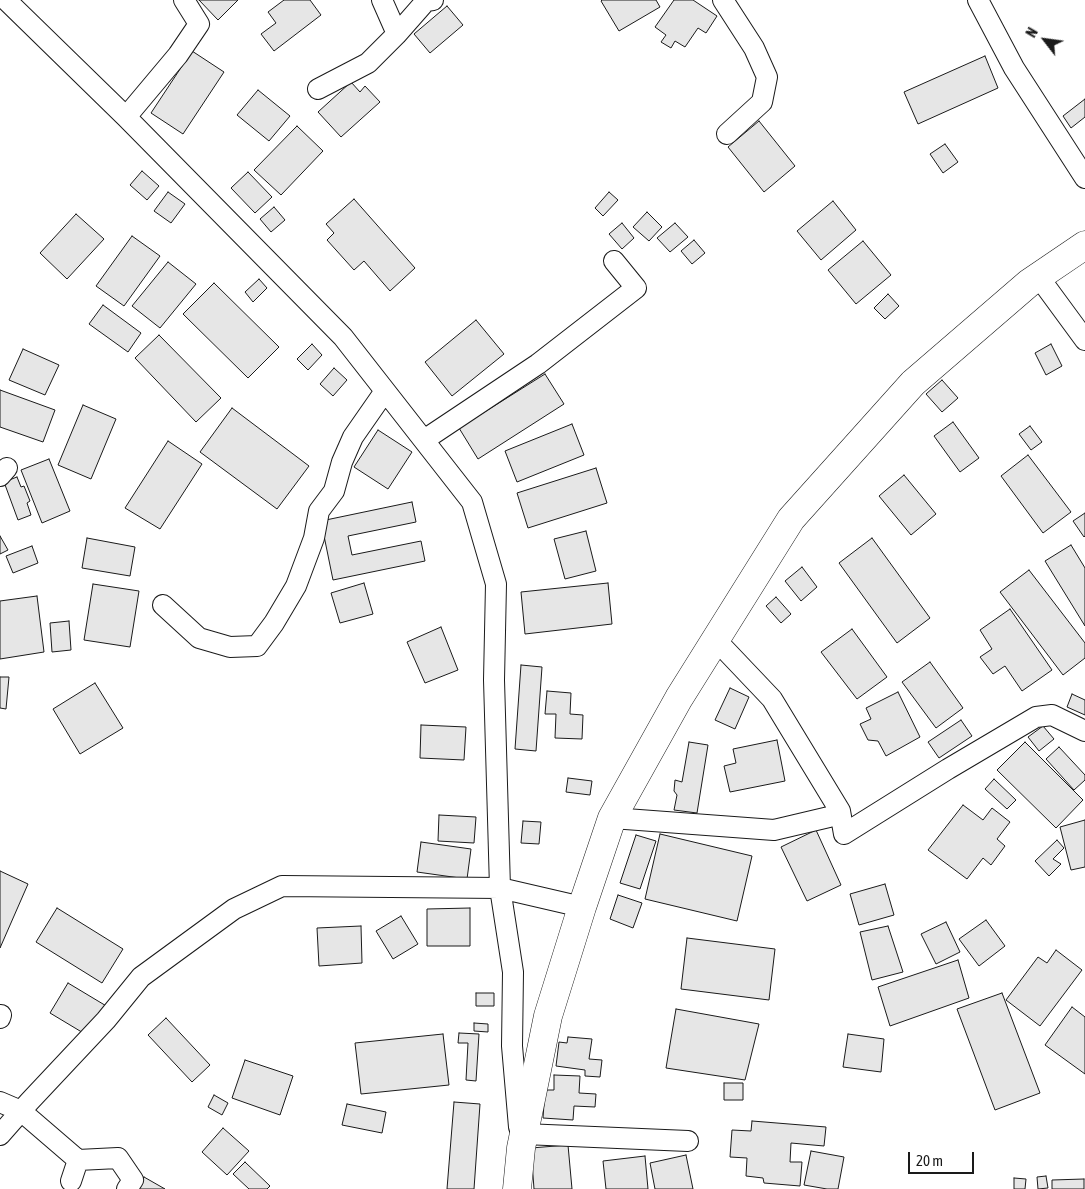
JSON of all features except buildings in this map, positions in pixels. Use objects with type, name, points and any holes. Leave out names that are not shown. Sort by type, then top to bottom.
[{"type":"main road","points":[[517,1189],[522,1141],[548,1016],[582,908],[612,818],[678,698],[791,519],[913,383],[1038,276],[1085,245]]},
{"type":"street","points":[[6,0],[126,117],[343,337],[472,502],[496,584],[494,680],[500,888],[513,972],[512,1046],[522,1141],[688,1141]]},
{"type":"street","points":[[126,117],[178,55],[199,24],[184,0]]},
{"type":"street","points":[[382,0],[397,34]]},
{"type":"street","points":[[318,89],[368,63],[426,1],[433,0]]},
{"type":"street","points":[[723,0],[754,48],[767,77],[762,102],[727,134]]},
{"type":"street","points":[[978,0],[1014,68],[1085,178]]},
{"type":"street","points":[[424,440],[538,364],[636,288],[614,261]]},
{"type":"street","points":[[1038,276],[1085,340]]},
{"type":"street","points":[[163,604],[199,638],[230,647],[257,646],[274,623],[296,586],[314,538],[320,511],[334,491],[342,462],[353,437],[386,391]]},
{"type":"street","points":[[715,639],[772,699],[840,810],[844,834],[1036,717],[1052,715],[1085,731]]},
{"type":"street","points":[[612,818],[774,830],[829,817],[840,810]]},
{"type":"street","points":[[0,1135],[106,1020],[141,977],[234,909],[282,886],[500,888],[582,908]]},
{"type":"street","points":[[0,1102],[21,1111],[78,1160],[118,1158],[133,1180],[127,1189]]},
{"type":"street","points":[[71,1181],[78,1160]]}]
